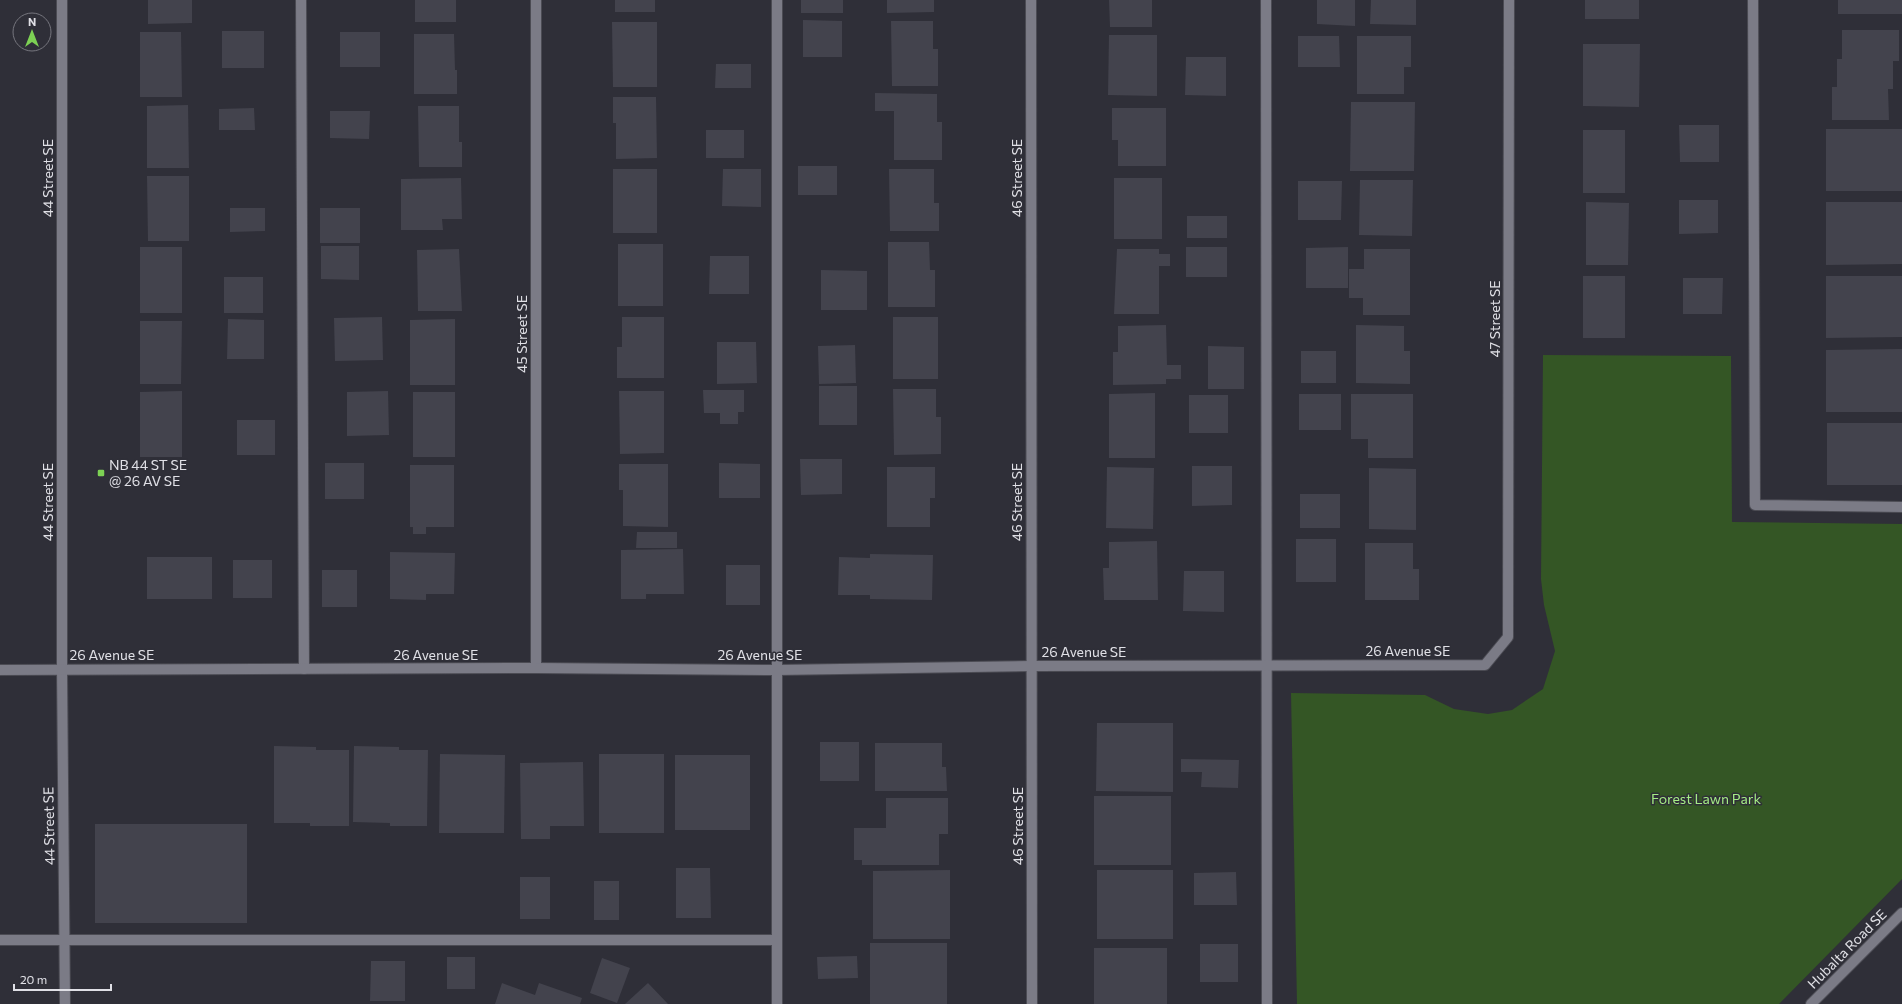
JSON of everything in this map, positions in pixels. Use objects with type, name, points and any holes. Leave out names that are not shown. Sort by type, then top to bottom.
[{"type":"street","name":"44 Street SE","points":[[62,0],[62,670],[65,1004]]},
{"type":"street","points":[[301,0],[304,670]]},
{"type":"street","name":"45 Street SE","points":[[536,0],[536,668]]},
{"type":"street","points":[[777,1004],[778,0]]},
{"type":"street","name":"46 Street SE","points":[[1031,0],[1032,1004]]},
{"type":"street","points":[[1266,0],[1267,1004]]},
{"type":"street","name":"47 Street SE","points":[[1508,637],[1509,0]]},
{"type":"street","points":[[1753,0],[1755,505],[1902,507]]},
{"type":"street","name":"26 Avenue SE","points":[[0,670],[536,668],[777,670],[1031,666],[1485,665],[1508,637]]},
{"type":"street","name":"Hubalta Road SE","points":[[1811,1004],[1902,913]]},
{"type":"street","points":[[0,940],[777,940]]},
{"type":"green space","name":"Forest Lawn Park","points":[[1543,355],[1731,356],[1732,522],[1902,524],[1902,879],[1779,1004],[1297,1004],[1291,693],[1425,695],[1454,709],[1488,714],[1512,710],[1543,689],[1555,651],[1544,605],[1541,579]]},
{"type":"building","points":[[148,0],[192,0],[192,23],[148,24]]},
{"type":"building","points":[[415,0],[456,0],[456,22],[415,22]]},
{"type":"building","points":[[615,0],[655,0],[655,12],[615,12]]},
{"type":"building","points":[[801,0],[843,0],[843,13],[801,13]]},
{"type":"building","points":[[887,0],[934,0],[934,12],[887,13]]},
{"type":"building","points":[[1109,0],[1152,0],[1152,27],[1110,27]]},
{"type":"building","points":[[1317,0],[1355,0],[1355,26],[1317,24]]},
{"type":"building","points":[[1371,0],[1416,0],[1416,25],[1370,24]]},
{"type":"building","points":[[1585,0],[1639,0],[1639,19],[1585,19]]},
{"type":"building","points":[[1838,0],[1902,0],[1902,14],[1838,14]]},
{"type":"building","points":[[803,20],[842,21],[842,57],[803,57]]},
{"type":"building","points":[[891,21],[933,21],[933,49],[938,49],[938,86],[892,86]]},
{"type":"building","points":[[612,22],[657,22],[657,87],[613,87]]},
{"type":"building","points":[[1842,30],[1899,30],[1899,61],[1893,61],[1893,89],[1888,89],[1889,120],[1832,120],[1832,87],[1837,87],[1837,59],[1842,59]]},
{"type":"building","points":[[222,31],[264,31],[264,68],[222,68]]},
{"type":"building","points":[[140,32],[181,32],[182,97],[140,97]]},
{"type":"building","points":[[340,32],[380,32],[380,67],[340,67]]},
{"type":"building","points":[[414,34],[454,34],[457,94],[414,94]]},
{"type":"building","points":[[1109,35],[1157,35],[1157,96],[1108,95]]},
{"type":"building","points":[[1298,36],[1339,36],[1340,67],[1298,67]]},
{"type":"building","points":[[1357,36],[1411,36],[1411,67],[1404,67],[1404,94],[1357,94]]},
{"type":"building","points":[[1583,44],[1640,44],[1639,107],[1583,106]]},
{"type":"building","points":[[1186,57],[1226,57],[1226,96],[1185,95]]},
{"type":"building","points":[[716,64],[751,64],[751,88],[715,88]]},
{"type":"building","points":[[875,93],[937,94],[937,122],[942,122],[942,160],[894,160],[894,111],[875,111]]},
{"type":"building","points":[[613,97],[656,97],[657,158],[616,159],[616,123],[613,123]]},
{"type":"building","points":[[1351,102],[1415,102],[1414,171],[1350,171]]},
{"type":"building","points":[[188,105],[189,168],[147,168],[147,106]]},
{"type":"building","points":[[418,106],[459,106],[459,142],[462,142],[462,167],[419,167]]},
{"type":"building","points":[[254,108],[255,130],[219,130],[219,109]]},
{"type":"building","points":[[1112,108],[1166,108],[1166,166],[1118,166],[1118,140],[1112,140]]},
{"type":"building","points":[[330,111],[370,111],[369,139],[330,138]]},
{"type":"building","points":[[1679,125],[1719,125],[1719,162],[1680,162]]},
{"type":"building","points":[[1826,129],[1902,129],[1902,191],[1826,191]]},
{"type":"building","points":[[706,130],[744,130],[744,158],[706,158]]},
{"type":"building","points":[[1583,130],[1625,130],[1625,193],[1583,193]]},
{"type":"building","points":[[798,166],[837,166],[837,195],[798,195]]},
{"type":"building","points":[[613,169],[657,169],[657,233],[613,233]]},
{"type":"building","points":[[723,169],[761,169],[761,207],[722,206]]},
{"type":"building","points":[[889,169],[934,169],[934,203],[939,203],[939,231],[890,231]]},
{"type":"building","points":[[147,176],[189,176],[189,241],[148,241]]},
{"type":"building","points":[[461,178],[462,219],[442,219],[443,230],[401,230],[401,179]]},
{"type":"building","points":[[1114,178],[1162,178],[1162,239],[1114,239]]},
{"type":"building","points":[[1360,180],[1413,180],[1412,236],[1359,235]]},
{"type":"building","points":[[1298,181],[1342,181],[1341,220],[1298,220]]},
{"type":"building","points":[[1679,200],[1718,200],[1718,233],[1679,234]]},
{"type":"building","points":[[1586,202],[1629,203],[1628,265],[1586,265]]},
{"type":"building","points":[[1826,202],[1902,202],[1902,264],[1826,265]]},
{"type":"building","points":[[230,208],[265,208],[265,231],[230,232]]},
{"type":"building","points":[[320,208],[360,208],[360,243],[320,243]]},
{"type":"building","points":[[1187,216],[1227,216],[1227,238],[1187,238]]},
{"type":"building","points":[[888,242],[929,242],[930,270],[935,270],[935,307],[888,307]]},
{"type":"building","points":[[618,244],[663,244],[663,306],[618,306]]},
{"type":"building","points":[[321,246],[359,246],[359,280],[321,279]]},
{"type":"building","points":[[140,247],[182,247],[182,313],[140,313]]},
{"type":"building","points":[[1186,247],[1227,247],[1227,277],[1186,277]]},
{"type":"building","points":[[1348,247],[1348,288],[1306,288],[1306,248]]},
{"type":"building","points":[[459,249],[462,311],[418,311],[417,250]]},
{"type":"building","points":[[1117,249],[1159,249],[1159,254],[1170,254],[1170,266],[1159,266],[1159,314],[1114,314]]},
{"type":"building","points":[[1364,249],[1410,249],[1410,315],[1363,315],[1363,298],[1349,298],[1349,269],[1364,269]]},
{"type":"building","points":[[710,256],[749,256],[749,294],[709,294]]},
{"type":"building","points":[[821,270],[867,271],[867,310],[821,310]]},
{"type":"building","points":[[1583,276],[1625,276],[1625,338],[1583,338]]},
{"type":"building","points":[[1826,276],[1902,276],[1902,337],[1826,338]]},
{"type":"building","points":[[224,277],[263,277],[263,313],[224,313]]},
{"type":"building","points":[[1683,278],[1723,278],[1722,314],[1683,314]]},
{"type":"building","points":[[382,317],[383,360],[335,361],[334,318]]},
{"type":"building","points":[[622,317],[664,317],[664,378],[617,378],[617,347],[622,347]]},
{"type":"building","points":[[893,317],[938,317],[938,379],[893,379]]},
{"type":"building","points":[[228,319],[264,320],[264,359],[227,359]]},
{"type":"building","points":[[455,319],[455,385],[410,385],[410,320]]},
{"type":"building","points":[[140,321],[182,321],[181,384],[140,384]]},
{"type":"building","points":[[1166,325],[1167,365],[1181,365],[1181,379],[1166,379],[1166,384],[1113,385],[1113,352],[1118,352],[1118,326]]},
{"type":"building","points":[[1356,325],[1404,326],[1404,351],[1410,351],[1410,384],[1356,383]]},
{"type":"building","points":[[717,342],[756,342],[757,383],[717,384]]},
{"type":"building","points":[[855,345],[856,383],[819,384],[818,346]]},
{"type":"building","points":[[1208,346],[1244,347],[1244,389],[1208,389]]},
{"type":"building","points":[[1902,349],[1902,412],[1826,412],[1826,350]]},
{"type":"building","points":[[1301,351],[1336,351],[1336,383],[1301,383]]},
{"type":"building","points":[[819,386],[857,386],[857,425],[819,425]]},
{"type":"building","points":[[893,389],[936,389],[936,417],[941,417],[941,454],[894,455]]},
{"type":"building","points":[[703,390],[744,390],[744,412],[738,412],[738,424],[720,424],[720,413],[704,413]]},
{"type":"building","points":[[182,391],[182,457],[140,457],[140,392]]},
{"type":"building","points":[[388,391],[389,435],[347,436],[347,392]]},
{"type":"building","points":[[619,391],[664,391],[664,453],[620,454]]},
{"type":"building","points":[[413,392],[455,392],[455,457],[413,457]]},
{"type":"building","points":[[1155,393],[1155,458],[1109,458],[1109,394]]},
{"type":"building","points":[[1299,394],[1341,394],[1341,430],[1299,430]]},
{"type":"building","points":[[1351,394],[1413,394],[1413,458],[1368,458],[1368,439],[1351,439]]},
{"type":"building","points":[[1189,395],[1228,395],[1228,433],[1189,433]]},
{"type":"building","points":[[237,420],[275,420],[275,455],[237,455]]},
{"type":"building","points":[[1827,423],[1902,423],[1902,485],[1827,485]]},
{"type":"building","points":[[800,459],[842,459],[842,494],[801,495]]},
{"type":"building","points":[[325,463],[364,463],[364,499],[325,499]]},
{"type":"building","points":[[719,463],[760,464],[760,498],[719,498]]},
{"type":"building","points":[[619,464],[668,464],[668,527],[623,526],[623,490],[619,490]]},
{"type":"building","points":[[410,465],[454,465],[454,527],[426,527],[426,534],[413,534],[413,527],[410,527]]},
{"type":"building","points":[[1192,466],[1232,466],[1232,505],[1192,506]]},
{"type":"building","points":[[887,467],[935,467],[935,498],[930,498],[930,527],[887,527]]},
{"type":"building","points":[[1107,467],[1154,468],[1153,529],[1106,528]]},
{"type":"building","points":[[1369,468],[1416,469],[1416,530],[1369,529]]},
{"type":"building","points":[[1300,494],[1340,494],[1340,528],[1300,528]]},
{"type":"building","points":[[637,532],[677,532],[677,548],[636,548]]},
{"type":"building","points":[[1296,539],[1336,539],[1336,582],[1296,582]]},
{"type":"building","points":[[1157,541],[1158,600],[1104,600],[1103,568],[1109,568],[1109,542]]},
{"type":"building","points":[[1365,543],[1413,543],[1413,569],[1419,569],[1419,600],[1365,600]]},
{"type":"building","points":[[683,549],[684,594],[646,594],[646,599],[621,599],[621,550]]},
{"type":"building","points":[[390,552],[455,553],[454,594],[426,594],[426,600],[390,599]]},
{"type":"building","points":[[870,554],[933,555],[932,600],[870,599],[870,595],[838,595],[839,557],[870,558]]},
{"type":"building","points":[[147,557],[212,557],[212,599],[147,599]]},
{"type":"building","points":[[233,560],[272,560],[272,598],[233,598]]},
{"type":"building","points":[[726,565],[760,565],[760,605],[726,605]]},
{"type":"building","points":[[322,570],[357,570],[357,607],[322,607]]},
{"type":"building","points":[[1184,571],[1224,571],[1224,612],[1183,611]]},
{"type":"building","points":[[1097,723],[1173,723],[1173,792],[1096,791]]},
{"type":"building","points":[[820,742],[859,742],[859,781],[820,781]]},
{"type":"building","points":[[875,743],[942,743],[942,767],[946,767],[947,791],[875,791]]},
{"type":"building","points":[[274,746],[316,747],[316,750],[349,750],[349,826],[310,826],[310,823],[274,823]]},
{"type":"building","points":[[354,746],[399,747],[399,750],[428,750],[427,826],[390,826],[390,823],[353,822]]},
{"type":"building","points":[[440,754],[505,755],[504,833],[439,833]]},
{"type":"building","points":[[599,754],[664,754],[664,833],[599,833]]},
{"type":"building","points":[[675,755],[750,755],[750,830],[675,830]]},
{"type":"building","points":[[1181,759],[1239,760],[1238,788],[1201,787],[1202,772],[1181,772]]},
{"type":"building","points":[[583,762],[584,826],[550,826],[550,839],[521,839],[520,763]]},
{"type":"building","points":[[1094,796],[1171,796],[1171,865],[1094,865]]},
{"type":"building","points":[[886,798],[948,798],[948,834],[939,834],[939,865],[862,865],[862,860],[854,860],[854,828],[886,828]]},
{"type":"building","points":[[95,824],[247,824],[247,923],[95,923]]},
{"type":"building","points":[[676,868],[710,868],[711,918],[676,918]]},
{"type":"building","points":[[950,870],[950,939],[873,939],[873,871]]},
{"type":"building","points":[[1097,870],[1173,870],[1173,939],[1097,939]]},
{"type":"building","points":[[1236,872],[1237,905],[1194,905],[1194,873]]},
{"type":"building","points":[[520,877],[550,877],[550,919],[520,919]]},
{"type":"building","points":[[594,881],[619,881],[619,920],[594,920]]},
{"type":"building","points":[[870,943],[947,943],[947,1004],[870,1004]]},
{"type":"building","points":[[1200,944],[1238,944],[1238,982],[1200,982]]},
{"type":"building","points":[[1094,948],[1167,948],[1167,1004],[1094,1004]]},
{"type":"building","points":[[857,956],[858,978],[818,979],[817,957]]},
{"type":"building","points":[[447,957],[475,957],[475,989],[447,989]]},
{"type":"building","points":[[602,958],[630,968],[617,1003],[590,993]]},
{"type":"building","points":[[371,961],[405,961],[405,1001],[370,1001]]},
{"type":"building","points":[[502,983],[535,995],[539,983],[582,998],[580,1004],[495,1004]]},
{"type":"building","points":[[648,983],[668,1004],[625,1004]]},
{"type":"place","name":"NB 44 ST SE @ 26 AV SE","points":[[101,473]]}]
